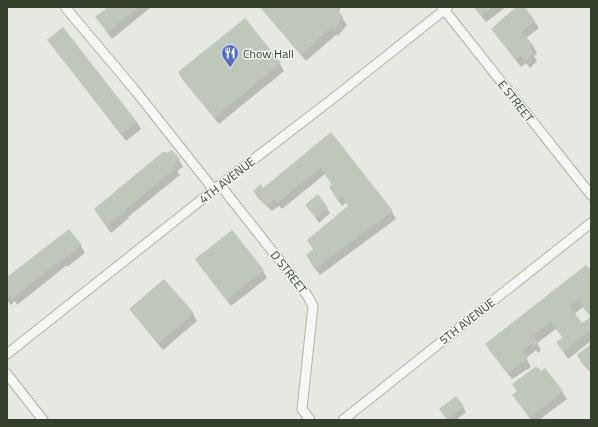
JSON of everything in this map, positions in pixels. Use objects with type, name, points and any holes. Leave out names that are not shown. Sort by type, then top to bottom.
[{"type":"street","name":"D STREET","points":[[65,7],[307,295],[313,306],[302,409],[310,420]]},
{"type":"street","name":"4TH AVENUE","points":[[7,354],[217,187],[331,100],[445,8]]},
{"type":"street","name":"E STREET","points":[[445,8],[591,196]]},
{"type":"street","name":"5TH AVENUE","points":[[344,420],[591,222]]},
{"type":"street","points":[[7,374],[42,420]]},
{"type":"building","points":[[108,7],[139,7],[108,32],[95,17]]},
{"type":"building","points":[[261,7],[336,7],[343,17],[334,30],[332,27],[301,55]]},
{"type":"building","points":[[474,7],[493,7],[481,16]]},
{"type":"building","points":[[516,7],[525,7],[535,21],[522,32],[533,45],[530,49],[534,54],[525,61],[521,56],[516,60],[491,29]]},
{"type":"building","name":"Chow Hall","points":[[245,18],[281,63],[214,118],[178,72]]},
{"type":"building","points":[[63,27],[137,122],[122,134],[47,40]]},
{"type":"building","points":[[331,132],[393,211],[315,269],[306,255],[313,249],[307,240],[348,206],[342,196],[338,200],[329,187],[332,185],[321,168],[277,203],[274,200],[267,205],[253,191],[261,184],[263,188]]},
{"type":"building","points":[[172,150],[180,159],[174,164],[176,168],[125,210],[126,211],[106,226],[94,209],[164,151],[166,153]]},
{"type":"building","points":[[318,194],[328,208],[316,218],[305,205]]},
{"type":"building","points":[[69,229],[82,245],[12,299],[10,295],[7,298],[7,277]]},
{"type":"building","points":[[232,230],[264,270],[227,300],[195,259]]},
{"type":"building","points":[[586,265],[591,271],[591,316],[579,300],[570,307],[582,323],[591,317],[591,330],[563,352],[556,342],[563,338],[551,322],[533,335],[538,343],[534,346],[531,344],[522,351],[528,359],[508,373],[485,344]]},
{"type":"building","points":[[164,279],[194,313],[159,343],[129,309]]},
{"type":"building","points":[[591,344],[591,372],[577,355]]},
{"type":"building","points":[[535,367],[541,371],[545,368],[563,391],[530,418],[512,395],[517,391],[512,384]]},
{"type":"building","points":[[456,396],[464,406],[447,420],[439,409]]},
{"type":"place","name":"Chow Hall","points":[[230,68]]}]
